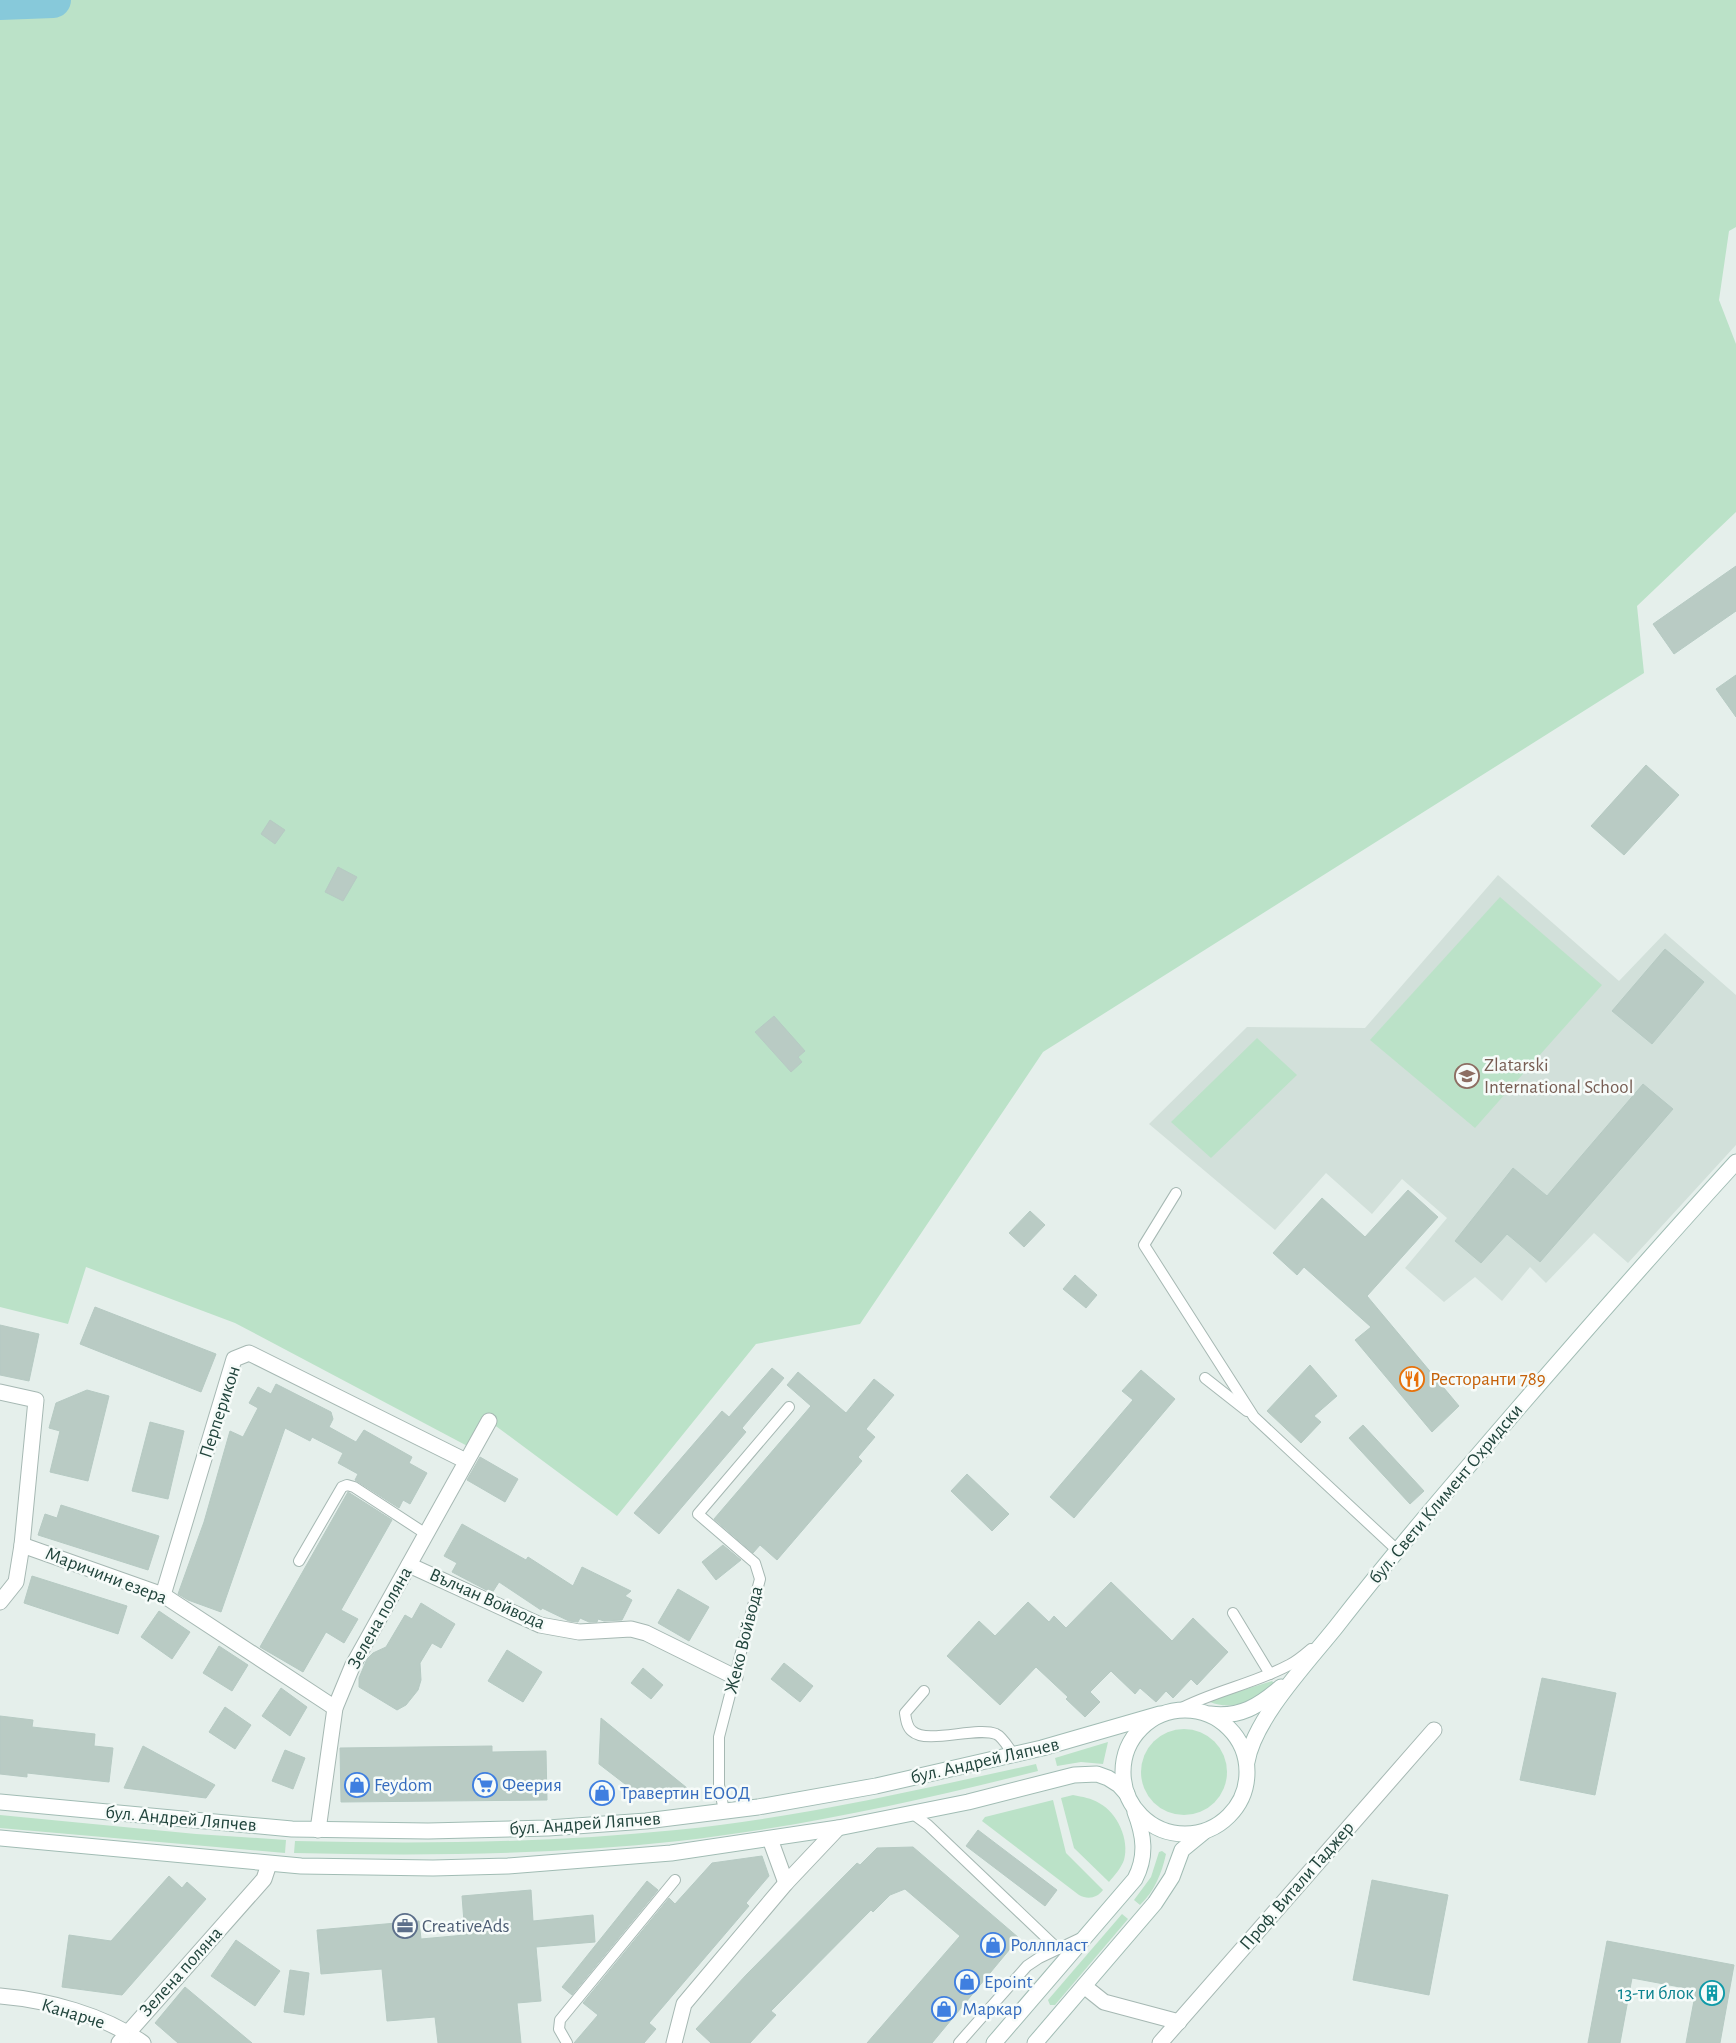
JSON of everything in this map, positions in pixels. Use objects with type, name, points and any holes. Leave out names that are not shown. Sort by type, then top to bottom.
[{"type":"main road","name":"бул. Свети Климент Охридски","points":[[1247,1762],[1253,1739],[1300,1672],[1396,1549],[1603,1310],[1736,1162]]},
{"type":"main road","name":"Перперикон","points":[[163,1595],[234,1359],[249,1353],[466,1461]]},
{"type":"main road","name":"Маричини езера","points":[[0,1392],[36,1400],[22,1545],[163,1595],[335,1708]]},
{"type":"main road","name":"Зелена поляна","points":[[318,1830],[335,1708],[352,1667],[488,1421]]},
{"type":"main road","points":[[0,1602],[16,1582],[22,1545]]},
{"type":"main road","name":"Вълчан Войвода","points":[[409,1565],[540,1625],[579,1632],[631,1629],[646,1633],[735,1678]]},
{"type":"main road","name":"бул. Свети Климент Охридски","points":[[1206,1713],[1222,1715],[1247,1711],[1264,1702],[1300,1672]]},
{"type":"main road","points":[[994,2043],[1092,1931],[1129,1887],[1140,1870],[1144,1845],[1130,1800],[1122,1769],[1129,1743],[1137,1732],[1160,1714],[1178,1710],[1206,1713],[1228,1726],[1235,1734],[1247,1762],[1248,1776],[1245,1792],[1238,1805],[1222,1823],[1195,1833],[1170,1832],[1148,1822],[1130,1800]]},
{"type":"main road","name":"бул. Андрей Ляпчев","points":[[0,1802],[318,1830],[428,1831],[548,1828],[646,1821],[768,1805],[876,1786],[1014,1755],[1160,1714]]},
{"type":"main road","name":"Проф. Витали Таджер","points":[[1160,2043],[1434,1730]]},
{"type":"main road","name":"бул. Андрей Ляпчев","points":[[0,1838],[269,1864],[336,1868],[508,1866],[671,1853],[838,1828],[968,1802],[1074,1774],[1096,1774],[1108,1778],[1119,1785],[1130,1800]]},
{"type":"main road","points":[[674,2043],[684,2004],[786,1884],[838,1828]]},
{"type":"main road","points":[[1035,2043],[1155,1903],[1172,1877],[1182,1850],[1188,1843],[1209,1829]]},
{"type":"main road","points":[[770,1839],[786,1884]]},
{"type":"main road","name":"Зелена поляна","points":[[123,2038],[264,1878],[269,1864]]},
{"type":"main road","points":[[1084,1986],[1104,2002],[1179,2022]]},
{"type":"main road","name":"Канарче","points":[[0,1996],[14,1997],[88,2015],[123,2038],[143,2043]]},
{"type":"lane","points":[[1176,1193],[1144,1245],[1254,1416]]},
{"type":"lane","points":[[1205,1378],[1254,1416],[1396,1549]]},
{"type":"lane","name":"Жеко Войвода","points":[[724,1811],[719,1785],[719,1737],[760,1579],[755,1563],[698,1514],[788,1407]]},
{"type":"lane","points":[[299,1561],[342,1487],[347,1485],[354,1487],[426,1534]]},
{"type":"lane","points":[[1232,1613],[1270,1674]]},
{"type":"lane","points":[[1178,1710],[1193,1702],[1292,1664],[1330,1635]]},
{"type":"lane","points":[[924,1691],[905,1713],[908,1726],[913,1733],[930,1736],[986,1732],[998,1735],[1014,1755]]},
{"type":"lane","points":[[913,1814],[935,1832],[1058,1949]]},
{"type":"lane","points":[[567,2043],[559,2029],[560,2020],[675,1880]]},
{"type":"lane","points":[[959,2043],[1027,1966],[1058,1949],[1078,1941],[1092,1931]]},
{"type":"shaded area","name":"Zlatarski International School","points":[[1498,875],[1619,981],[1665,933],[1736,995],[1736,1145],[1628,1263],[1594,1233],[1546,1283],[1530,1267],[1502,1301],[1475,1277],[1444,1302],[1405,1268],[1447,1218],[1402,1179],[1372,1214],[1326,1173],[1275,1230],[1149,1124],[1247,1027],[1365,1028]]},
{"type":"green space","points":[[0,0],[1736,0],[1736,227],[1729,231],[1719,300],[1736,344],[1736,512],[1637,606],[1644,673],[1043,1052],[860,1324],[756,1344],[617,1516],[489,1421],[473,1449],[235,1323],[86,1267],[68,1324],[0,1307]]},
{"type":"green space","points":[[1500,897],[1602,985],[1475,1128],[1370,1040]]},
{"type":"green space","points":[[1257,1038],[1297,1075],[1211,1158],[1171,1122]]},
{"type":"green space","points":[[1272,1681],[1274,1683],[1262,1695],[1245,1703],[1218,1705],[1210,1702],[1211,1700]]},
{"type":"green space","points":[[1184,1729],[1201,1732],[1215,1741],[1224,1755],[1227,1772],[1224,1789],[1215,1803],[1201,1812],[1184,1815],[1167,1812],[1153,1803],[1144,1789],[1141,1772],[1144,1755],[1153,1741],[1167,1732]]},
{"type":"green space","points":[[1108,1742],[1103,1764],[1081,1762],[1057,1766],[1055,1758]]},
{"type":"green space","points":[[1036,1764],[1038,1771],[904,1803],[814,1821],[679,1841],[535,1852],[294,1853],[295,1841],[438,1842],[533,1840],[581,1838],[722,1825],[812,1811]]},
{"type":"green space","points":[[1073,1795],[1093,1800],[1105,1807],[1120,1827],[1125,1844],[1124,1860],[1120,1869],[1109,1882],[1074,1848],[1061,1798]]},
{"type":"green space","points":[[1053,1800],[1066,1853],[1103,1890],[1095,1896],[1089,1898],[1079,1895],[982,1821],[985,1817]]},
{"type":"green space","points":[[0,1815],[196,1834],[286,1840],[285,1853],[0,1828]]},
{"type":"green space","points":[[1162,1851],[1166,1854],[1160,1875],[1140,1905],[1134,1900],[1151,1877],[1159,1852]]},
{"type":"green space","points":[[1122,1914],[1128,1919],[1055,2005],[1050,2005],[1048,2000]]},
{"type":"building","points":[[1736,566],[1736,611],[1674,654],[1653,624]]},
{"type":"building","points":[[1736,675],[1736,717],[1716,689]]},
{"type":"building","points":[[1646,765],[1679,795],[1624,855],[1591,826]]},
{"type":"building","points":[[270,820],[285,830],[275,844],[261,834]]},
{"type":"building","points":[[338,867],[357,877],[343,901],[325,892]]},
{"type":"building","points":[[1665,949],[1704,982],[1652,1044],[1612,1011]]},
{"type":"building","points":[[774,1016],[805,1051],[798,1057],[802,1062],[791,1072],[755,1032]]},
{"type":"building","points":[[1643,1084],[1673,1109],[1540,1262],[1507,1234],[1481,1263],[1455,1241],[1513,1168],[1547,1196]]},
{"type":"building","points":[[1408,1190],[1438,1217],[1367,1296],[1459,1406],[1432,1432],[1355,1340],[1371,1327],[1304,1267],[1297,1275],[1273,1253],[1322,1198],[1365,1237]]},
{"type":"building","points":[[1030,1211],[1045,1225],[1024,1247],[1009,1233]]},
{"type":"building","points":[[1075,1275],[1097,1295],[1086,1308],[1063,1289]]},
{"type":"building","points":[[95,1307],[216,1354],[201,1392],[80,1344]]},
{"type":"building","points":[[0,1325],[39,1334],[29,1381],[0,1375]]},
{"type":"building","points":[[1310,1365],[1337,1396],[1314,1416],[1321,1422],[1301,1443],[1267,1411]]},
{"type":"building","points":[[772,1368],[784,1378],[742,1428],[746,1432],[659,1534],[634,1513],[722,1411],[729,1417]]},
{"type":"building","points":[[1141,1370],[1175,1399],[1074,1518],[1050,1497],[1133,1400],[1122,1391]]},
{"type":"building","points":[[798,1372],[846,1413],[874,1379],[894,1395],[866,1429],[875,1437],[858,1457],[862,1461],[777,1560],[760,1545],[753,1553],[714,1519],[811,1406],[787,1385]]},
{"type":"building","points":[[276,1384],[331,1412],[333,1419],[329,1427],[356,1442],[364,1430],[412,1457],[409,1463],[427,1473],[410,1504],[403,1500],[399,1508],[355,1480],[358,1474],[338,1463],[343,1453],[312,1437],[310,1441],[285,1428],[221,1612],[188,1600],[178,1594],[204,1522],[230,1431],[243,1437],[258,1408],[249,1403],[258,1387],[271,1394]]},
{"type":"building","points":[[87,1390],[109,1396],[88,1481],[50,1472],[60,1431],[49,1428],[56,1403]]},
{"type":"building","points":[[150,1422],[184,1431],[168,1499],[132,1491]]},
{"type":"building","points":[[1363,1425],[1424,1491],[1410,1504],[1349,1438]]},
{"type":"building","points":[[480,1457],[518,1479],[505,1502],[467,1480]]},
{"type":"building","points":[[967,1474],[1009,1514],[992,1531],[951,1491]]},
{"type":"building","points":[[348,1492],[392,1520],[341,1610],[358,1619],[344,1643],[326,1632],[303,1672],[260,1647]]},
{"type":"building","points":[[61,1505],[159,1536],[148,1570],[38,1535],[45,1514],[57,1518]]},
{"type":"building","points":[[462,1524],[526,1560],[528,1557],[573,1586],[582,1567],[631,1591],[625,1596],[632,1600],[622,1620],[604,1621],[598,1619],[597,1622],[589,1622],[580,1618],[578,1622],[569,1621],[542,1608],[541,1610],[499,1582],[492,1593],[452,1572],[457,1563],[444,1556]]},
{"type":"building","points":[[723,1545],[741,1560],[716,1580],[702,1562]]},
{"type":"building","points":[[32,1576],[127,1606],[118,1634],[24,1603]]},
{"type":"building","points":[[1111,1582],[1172,1641],[1193,1618],[1228,1652],[1197,1685],[1191,1679],[1173,1698],[1166,1691],[1156,1702],[1140,1688],[1135,1694],[1111,1671],[1090,1692],[1100,1702],[1085,1717],[1066,1699],[1068,1697],[1036,1667],[1000,1705],[947,1656],[979,1621],[995,1636],[1028,1602],[1049,1622],[1054,1616],[1066,1628]]},
{"type":"building","points":[[678,1589],[709,1607],[689,1641],[658,1623]]},
{"type":"building","points":[[421,1603],[455,1624],[441,1648],[432,1643],[420,1663],[421,1680],[418,1690],[406,1705],[397,1710],[359,1687],[359,1678],[367,1659],[373,1653],[386,1647],[405,1615],[412,1619]]},
{"type":"building","points":[[159,1611],[190,1632],[172,1659],[141,1637]]},
{"type":"building","points":[[219,1646],[248,1665],[232,1691],[203,1673]]},
{"type":"building","points":[[507,1650],[542,1672],[523,1702],[488,1681]]},
{"type":"building","points":[[784,1663],[813,1686],[800,1702],[771,1679]]},
{"type":"building","points":[[643,1668],[663,1685],[651,1699],[631,1683]]},
{"type":"building","points":[[1542,1678],[1616,1693],[1595,1795],[1520,1780]]},
{"type":"building","points":[[281,1688],[307,1707],[290,1736],[262,1716]]},
{"type":"building","points":[[225,1707],[251,1725],[235,1749],[209,1732]]},
{"type":"building","points":[[0,1716],[33,1720],[32,1727],[95,1734],[94,1746],[113,1748],[109,1782],[27,1773],[27,1777],[0,1774]]},
{"type":"building","points":[[601,1718],[687,1788],[638,1794],[599,1764]]},
{"type":"building","points":[[143,1746],[215,1785],[206,1798],[124,1788]]},
{"type":"building","points":[[492,1746],[492,1752],[546,1751],[547,1800],[341,1802],[340,1748]]},
{"type":"building","points":[[285,1750],[305,1758],[293,1789],[272,1781]]},
{"type":"building","points":[[978,1830],[1057,1890],[1045,1906],[966,1846]]},
{"type":"building","points":[[913,1847],[1019,1938],[932,2043],[867,2043],[960,1936],[905,1889],[890,1895],[873,1912],[871,1910],[771,2011],[776,2015],[750,2043],[711,2043],[696,2029],[747,1974],[857,1863],[860,1865],[877,1848]]},
{"type":"building","points":[[762,1856],[769,1876],[746,1903],[749,1906],[649,2023],[656,2029],[644,2043],[574,2043],[598,2015],[583,2003],[669,1898],[675,1904],[712,1863]]},
{"type":"building","points":[[169,1876],[182,1888],[187,1882],[206,1899],[122,1995],[62,1987],[69,1935],[111,1941]]},
{"type":"building","points":[[1372,1880],[1448,1895],[1429,1995],[1353,1980]]},
{"type":"building","points":[[647,1881],[658,1890],[572,1995],[562,1987]]},
{"type":"building","points":[[531,1890],[533,1921],[593,1915],[595,1942],[536,1947],[541,2001],[517,2003],[521,2043],[438,2043],[435,2017],[387,2021],[382,1969],[321,1974],[317,1930],[419,1921],[421,1939],[465,1935],[462,1896]]},
{"type":"building","points":[[236,1940],[280,1971],[255,2006],[211,1976]]},
{"type":"building","name":"13-ти блок","points":[[1607,1941],[1734,1965],[1720,2043],[1686,2043],[1696,1990],[1632,1978],[1620,2043],[1588,2043]]},
{"type":"building","points":[[290,1970],[309,1973],[304,2015],[284,2012]]},
{"type":"building","points":[[185,1987],[252,2043],[178,2043],[155,2023]]},
{"type":"waterway","points":[[0,2],[53,0]]},
{"type":"place","name":"Zlatarski International School","points":[[1467,1076]]},
{"type":"place","name":"Ресторанти 789","points":[[1412,1379]]},
{"type":"place","name":"Feydom","points":[[357,1785]]},
{"type":"place","name":"Феерия","points":[[485,1785]]},
{"type":"place","name":"Травертин ЕООД","points":[[602,1793]]},
{"type":"place","name":"CreativeAds","points":[[405,1926]]},
{"type":"place","name":"Роллпласт","points":[[993,1945]]},
{"type":"place","name":"Epoint","points":[[967,1982]]},
{"type":"place","name":"13-ти блок","points":[[1712,1993]]},
{"type":"place","name":"Маркар","points":[[944,2009]]}]
